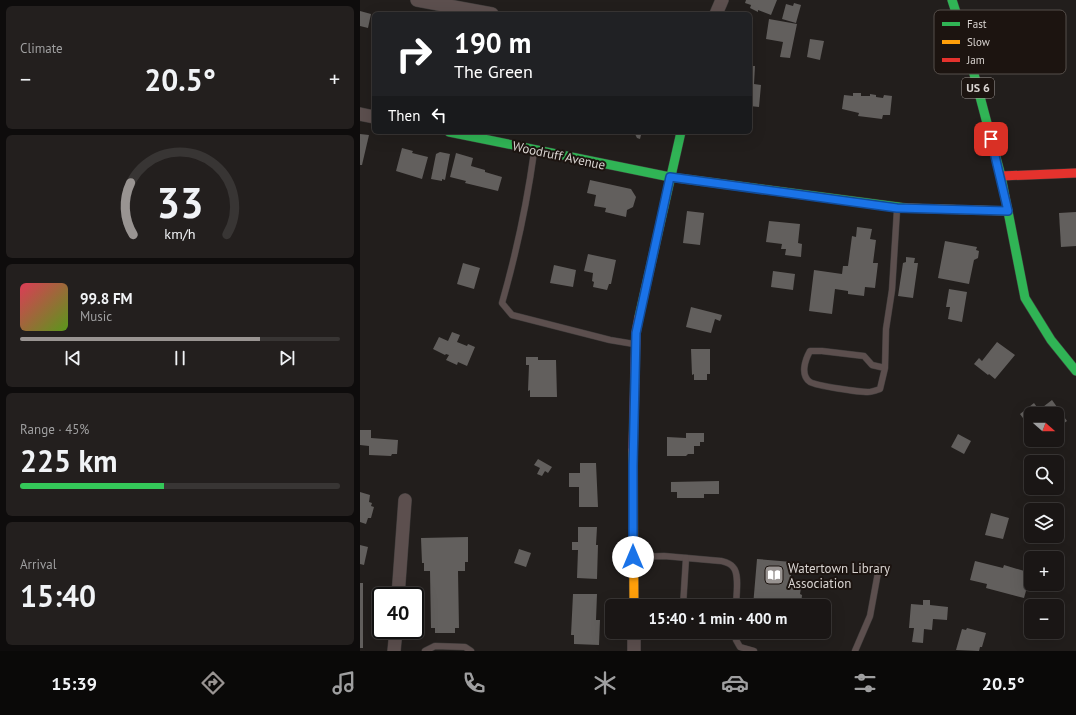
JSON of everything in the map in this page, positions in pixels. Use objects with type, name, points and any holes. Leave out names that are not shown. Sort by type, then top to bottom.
[{"type":"street","points":[[417,0],[481,12]]},
{"type":"street","points":[[717,12],[722,0]]},
{"type":"street","name":"US 6","points":[[952,0],[955,10]]},
{"type":"street","name":"US 6","points":[[974,74],[1001,176],[1025,298],[1051,340],[1076,371]]},
{"type":"street","points":[[360,114],[372,117]]},
{"type":"street","name":"Woodruff Avenue","points":[[458,134],[670,177],[897,208],[1008,211]]},
{"type":"street","points":[[634,599],[633,466],[636,333],[681,134]]},
{"type":"street","points":[[1001,176],[1076,173]]},
{"type":"street","points":[[399,587],[405,500]]},
{"type":"street","points":[[394,651],[395,639]]},
{"type":"street","points":[[634,639],[634,651]]},
{"type":"lane","points":[[534,150],[528,197],[512,268],[502,303],[512,316],[636,345]]},
{"type":"lane","points":[[884,368],[872,366],[864,356],[810,351],[805,359],[804,368],[809,382],[818,385],[869,392],[880,389],[884,368],[886,329],[892,290],[897,208]]},
{"type":"lane","points":[[633,557],[664,556],[721,561],[728,563],[734,567],[737,574],[736,599]]},
{"type":"lane","points":[[683,599],[686,558]]},
{"type":"lane","points":[[855,651],[870,616],[879,567]]},
{"type":"lane","points":[[736,639],[740,647],[754,651]]},
{"type":"lane","points":[[425,651],[434,646],[465,647],[471,651]]},
{"type":"building","points":[[746,0],[777,0],[771,15],[758,10],[758,12],[750,8],[751,5],[745,3]]},
{"type":"building","points":[[794,3],[801,5],[796,23],[782,19],[786,4],[793,6]]},
{"type":"building","points":[[360,11],[371,14],[368,28],[360,26]]},
{"type":"building","points":[[769,19],[797,24],[790,58],[780,57],[783,42],[766,39]]},
{"type":"building","points":[[810,39],[824,41],[820,60],[807,57]]},
{"type":"building","points":[[752,66],[755,66],[754,84],[761,85],[759,107],[752,106]]},
{"type":"building","points":[[853,93],[861,93],[861,96],[870,96],[870,94],[876,95],[876,97],[883,98],[884,95],[892,96],[890,115],[883,115],[882,119],[858,116],[859,113],[842,109],[844,95],[853,96]]},
{"type":"building","points":[[360,134],[369,135],[362,165],[360,165]]},
{"type":"building","points":[[635,134],[641,134],[640,139],[637,138]]},
{"type":"building","points":[[402,148],[413,151],[412,153],[428,157],[422,179],[396,171]]},
{"type":"building","points":[[440,152],[450,154],[445,180],[442,179],[442,181],[431,179],[436,154]]},
{"type":"building","points":[[456,153],[473,158],[471,166],[502,177],[498,191],[465,183],[466,181],[450,177]]},
{"type":"building","points":[[590,180],[631,189],[636,197],[633,207],[627,210],[626,217],[605,212],[606,208],[594,206],[596,195],[587,193]]},
{"type":"building","points":[[687,211],[704,213],[700,245],[683,243]]},
{"type":"building","points":[[1076,212],[1076,246],[1061,247],[1059,213]]},
{"type":"building","points":[[769,221],[800,224],[798,243],[802,244],[801,257],[785,255],[786,249],[781,249],[782,244],[766,242]]},
{"type":"building","points":[[857,227],[872,229],[870,239],[876,240],[873,263],[878,263],[875,288],[865,287],[864,296],[848,294],[848,291],[835,289],[832,314],[809,311],[814,270],[842,274],[843,266],[848,266],[852,236],[856,237]]},
{"type":"building","points":[[945,241],[977,247],[976,250],[979,251],[978,258],[974,260],[969,284],[938,278]]},
{"type":"building","points":[[588,254],[616,260],[611,284],[609,284],[607,290],[593,287],[593,273],[584,271]]},
{"type":"building","points":[[906,257],[915,258],[914,263],[918,263],[913,298],[898,296],[903,263],[906,262]]},
{"type":"building","points":[[463,263],[480,268],[474,289],[457,284]]},
{"type":"building","points":[[554,265],[576,270],[573,287],[550,283]]},
{"type":"building","points":[[773,271],[795,274],[793,290],[771,287]]},
{"type":"building","points":[[949,289],[967,292],[962,322],[948,319],[950,307],[946,307]]},
{"type":"building","points":[[691,307],[722,315],[720,321],[715,319],[711,333],[686,327]]},
{"type":"building","points":[[452,332],[460,335],[457,342],[475,347],[467,366],[458,362],[457,365],[446,360],[449,355],[445,355],[433,349],[439,337],[448,341]]},
{"type":"building","points":[[997,342],[1015,355],[995,379],[974,364],[979,358],[982,361]]},
{"type":"building","points":[[691,349],[710,349],[710,374],[707,374],[707,380],[694,380],[694,374],[692,375]]},
{"type":"building","points":[[526,357],[538,357],[538,360],[556,360],[557,397],[530,397],[530,390],[528,391],[529,365],[526,365]]},
{"type":"building","points":[[1052,400],[1057,407],[1043,407]]},
{"type":"building","points":[[1034,403],[1037,407],[1029,407]]},
{"type":"building","points":[[1024,411],[1024,419],[1020,414]]},
{"type":"building","points":[[360,430],[371,430],[371,438],[398,440],[397,454],[392,454],[391,456],[369,455],[369,446],[360,445]]},
{"type":"building","points":[[686,433],[704,433],[704,442],[700,442],[700,446],[694,446],[694,454],[688,454],[686,456],[667,456],[667,437],[686,438]]},
{"type":"building","points":[[958,434],[971,441],[964,454],[951,447]]},
{"type":"building","points":[[538,459],[552,467],[548,473],[545,471],[542,476],[537,474],[540,468],[534,465]]},
{"type":"building","points":[[580,463],[596,463],[598,507],[579,507],[579,487],[569,487],[569,473],[580,473]]},
{"type":"building","points":[[719,481],[719,494],[704,494],[704,498],[677,498],[677,492],[671,492],[671,482]]},
{"type":"building","points":[[360,492],[370,495],[369,502],[372,503],[371,506],[374,507],[371,518],[368,518],[366,524],[360,522]]},
{"type":"building","points":[[991,513],[1009,518],[1003,539],[985,535]]},
{"type":"building","points":[[578,527],[597,527],[597,579],[577,578],[578,550],[572,550],[572,542],[578,542]]},
{"type":"building","points":[[468,537],[468,562],[465,562],[465,571],[458,571],[459,628],[455,628],[455,633],[435,633],[435,628],[431,628],[430,571],[424,571],[424,563],[422,563],[421,538]]},
{"type":"building","points":[[360,545],[368,547],[364,565],[360,564]]},
{"type":"building","points":[[519,549],[531,553],[526,567],[514,563]]},
{"type":"building","name":"Watertown Library Association","points":[[757,559],[792,562],[790,587],[801,588],[800,594],[802,595],[802,599],[754,599]]},
{"type":"building","points":[[975,561],[1003,568],[1004,565],[1024,571],[1024,591],[1026,591],[1024,598],[986,588],[987,584],[970,580]]},
{"type":"building","points":[[360,583],[363,583],[363,648],[360,648]]},
{"type":"building","points":[[573,594],[597,594],[596,620],[600,620],[599,645],[574,644],[574,635],[571,635]]},
{"type":"building","points":[[923,600],[930,600],[930,605],[948,607],[947,620],[933,619],[932,630],[924,629],[923,643],[912,642],[914,628],[909,628],[911,604],[923,605]]},
{"type":"building","points":[[967,628],[986,633],[982,647],[980,647],[979,651],[956,650],[962,629],[966,630]]},
{"type":"traffic: fast","points":[[952,0],[955,10]]},
{"type":"traffic: fast","points":[[974,74],[1001,176],[1025,298],[1051,340],[1076,371]]},
{"type":"traffic: fast","points":[[459,134],[670,177],[906,208]]},
{"type":"traffic: fast","points":[[639,317],[681,134]]},
{"type":"traffic: slow","points":[[906,208],[1008,211]]},
{"type":"traffic: slow","points":[[633,450],[634,599]]},
{"type":"traffic: jam","points":[[1001,176],[1076,173]]},
{"type":"traffic: jam","points":[[633,450],[636,333],[639,317]]},
{"type":"place","name":"Watertown Library Association","points":[[774,575]]},
{"type":"route","points":[[633,557],[633,466],[636,333],[670,177],[873,206],[917,209],[1008,211],[1001,176],[991,139]]}]
